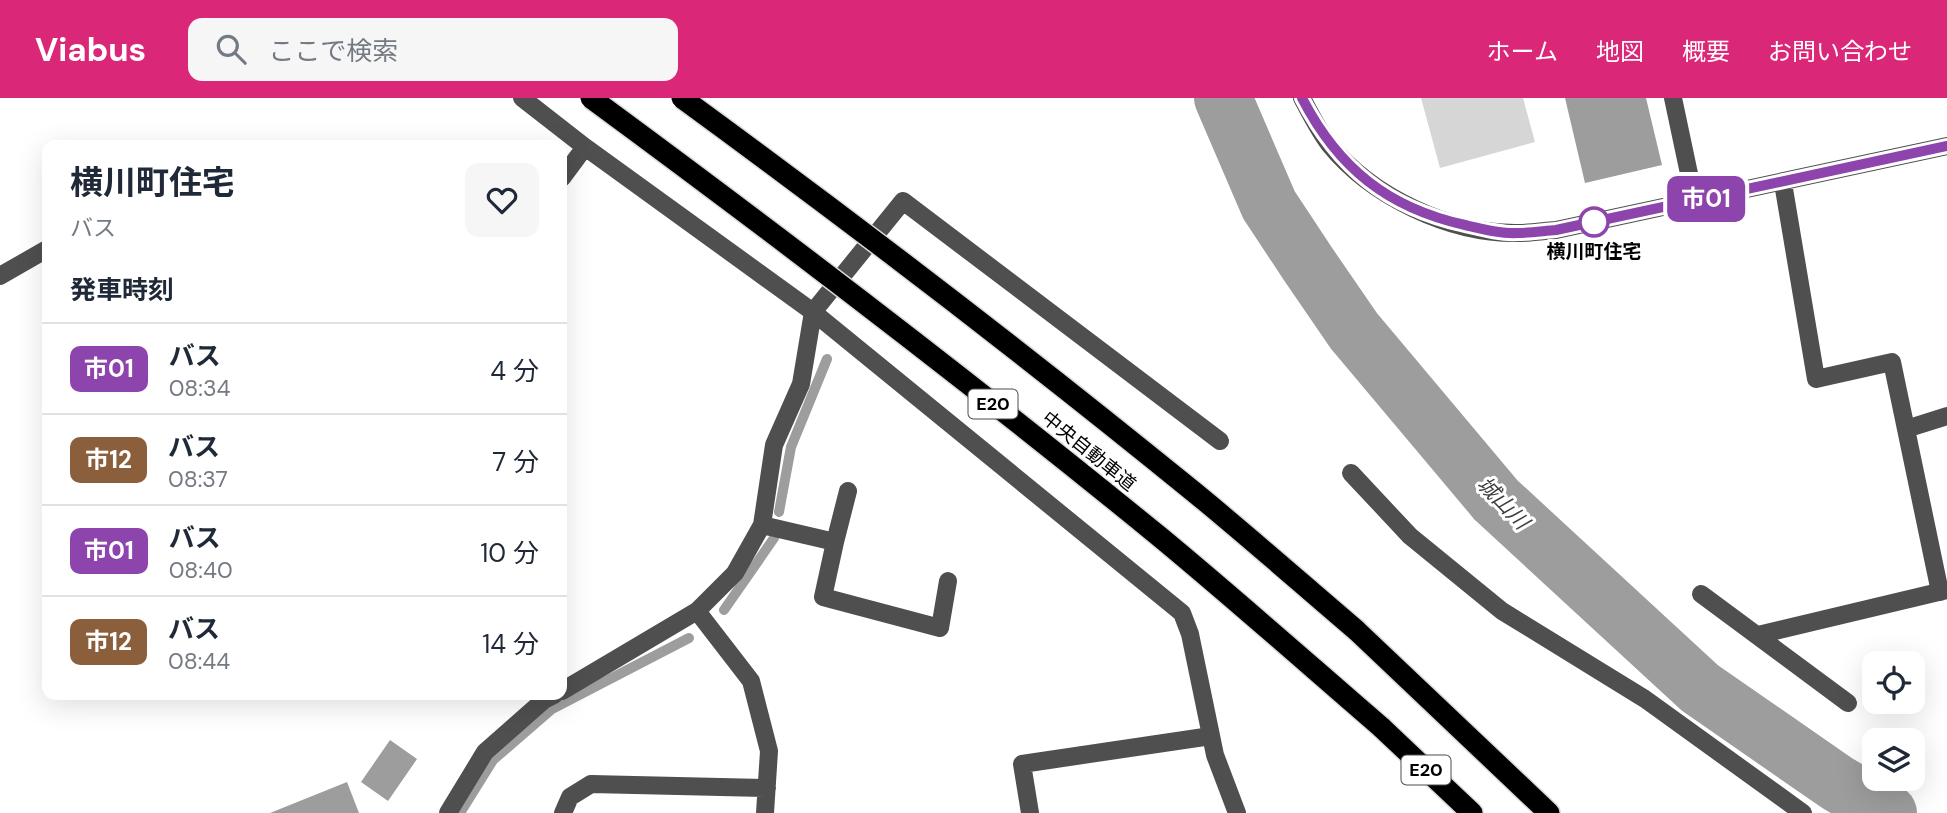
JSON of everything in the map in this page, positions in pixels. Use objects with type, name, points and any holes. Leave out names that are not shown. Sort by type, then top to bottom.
[{"type":"highway","name":"中央自動車道","points":[[591,98],[753,218],[992,402],[1162,539],[1381,727],[1472,813]]},
{"type":"highway","name":"中央自動車道","points":[[682,98],[788,175],[1014,348],[1197,494],[1356,630],[1549,813]]},
{"type":"street","points":[[522,98],[585,147],[813,312],[1182,612],[1190,634],[1215,755],[1237,813]]},
{"type":"street","points":[[1302,98],[1328,143],[1382,192],[1412,208],[1444,220],[1485,230],[1516,233],[1543,232],[1695,202],[1947,146]]},
{"type":"street","points":[[1673,98],[1695,202]]},
{"type":"street","points":[[567,171],[585,147]]},
{"type":"street","points":[[1758,635],[1943,591],[1892,362],[1816,379],[1783,183]]},
{"type":"street","points":[[567,688],[697,611],[735,573],[762,525],[774,445],[801,384],[813,312],[902,201],[1220,441]]},
{"type":"street","points":[[0,276],[42,252]]},
{"type":"street","points":[[1906,429],[1947,416]]},
{"type":"street","points":[[1350,473],[1410,536],[1502,611],[1645,699],[1802,813]]},
{"type":"street","points":[[849,491],[823,597],[940,628],[948,581]]},
{"type":"street","points":[[762,525],[835,542]]},
{"type":"street","points":[[1701,594],[1848,704]]},
{"type":"street","points":[[697,611],[751,681],[769,751],[765,813]]},
{"type":"street","points":[[448,813],[485,752],[544,700]]},
{"type":"street","points":[[1030,813],[1022,764],[1211,736]]},
{"type":"street","points":[[563,813],[570,797],[591,784],[767,788]]},
{"type":"shaded area","points":[[1421,98],[1523,98],[1535,142],[1440,168]]},
{"type":"shaded area","points":[[1565,98],[1646,98],[1662,165],[1585,183]]},
{"type":"shaded area","points":[[390,740],[417,759],[388,801],[361,782]]},
{"type":"shaded area","points":[[347,782],[359,813],[270,813]]},
{"type":"waterway","name":"城山川","points":[[1223,98],[1269,205],[1308,264],[1354,331],[1496,500],[1700,688],[1837,783],[1888,813]]},
{"type":"waterway","points":[[779,512],[791,447],[827,359]]},
{"type":"waterway","points":[[724,610],[774,538]]},
{"type":"waterway","points":[[460,813],[493,760],[552,709],[689,638]]},
{"type":"bus line","name":"市01","points":[[1302,98],[1328,143],[1382,192],[1412,208],[1444,220],[1485,230],[1516,233],[1556,230],[1947,146]]},
{"type":"place","name":"横川町住宅","points":[[1594,222]]}]
